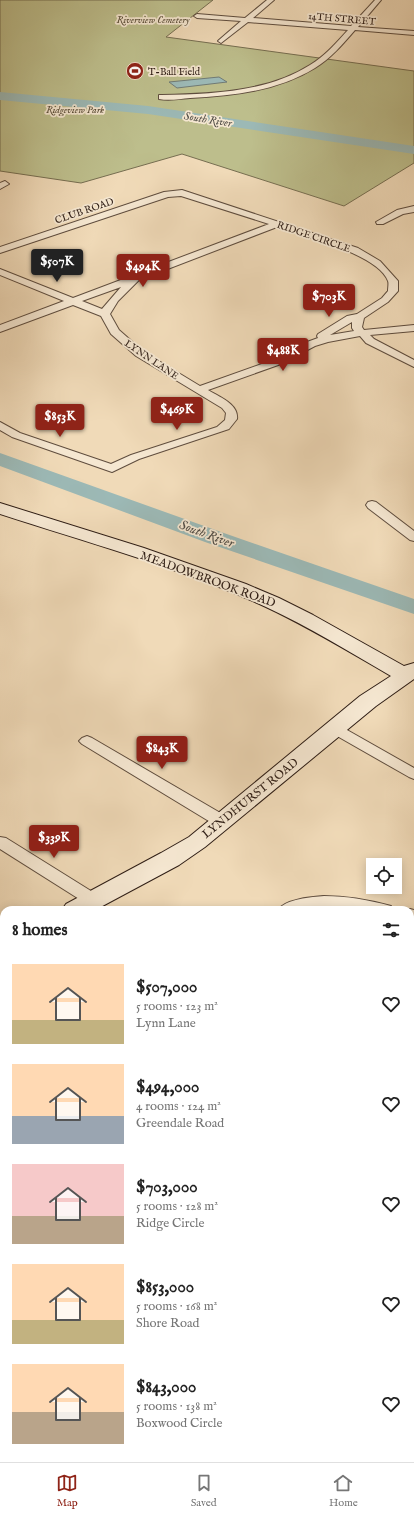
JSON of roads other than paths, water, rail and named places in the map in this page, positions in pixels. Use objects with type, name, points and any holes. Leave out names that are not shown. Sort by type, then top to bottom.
[{"type":"street","points":[[221,41],[248,21],[271,0]]},
{"type":"street","points":[[162,96],[186,96],[231,91],[275,83],[293,76],[314,66],[352,29],[378,0]]},
{"type":"street","name":"14TH STREET","points":[[197,16],[414,33]]},
{"type":"street","name":"RIDGE CIRCLE","points":[[176,193],[278,224],[355,250],[377,263],[385,271],[394,284],[391,294],[385,300],[358,318],[351,318],[312,344]]},
{"type":"street","name":"CLUB ROAD","points":[[0,250],[167,194],[176,193]]},
{"type":"street","points":[[380,222],[400,212],[414,209]]},
{"type":"street","points":[[0,329],[75,302],[278,224]]},
{"type":"street","points":[[0,272],[106,314],[110,304],[120,292],[135,279]]},
{"type":"street","name":"LYNN LANE","points":[[0,425],[16,435],[112,468],[135,457],[227,426],[233,418],[233,414],[230,409],[140,354],[115,332],[106,314]]},
{"type":"street","points":[[358,318],[369,326],[394,330],[414,328]]},
{"type":"street","points":[[358,318],[357,328],[362,333],[376,344],[414,364]]},
{"type":"street","name":"RIDGE CIRCLE","points":[[199,390],[277,362],[312,344],[326,339],[362,333],[394,330]]},
{"type":"street","points":[[376,344],[374,338],[380,331]]},
{"type":"street","points":[[326,339],[350,339],[376,344]]},
{"type":"street","points":[[372,504],[414,536]]},
{"type":"street","name":"MEADOWBROOK ROAD","points":[[0,508],[197,573],[272,602],[409,672]]},
{"type":"street","name":"LYNDHURST ROAD","points":[[84,905],[170,859],[197,842],[335,729],[368,700],[409,672]]},
{"type":"street","points":[[335,729],[414,774]]},
{"type":"street","points":[[87,741],[199,806],[222,822]]},
{"type":"street","points":[[0,842],[84,905]]},
{"type":"street","points":[[296,906],[329,901],[346,902],[366,906]]},
{"type":"water","points":[[219,77],[227,82],[177,88],[169,82]]},
{"type":"waterway","name":"South River","points":[[0,96],[148,110],[414,150]]},
{"type":"waterway","name":"South River","points":[[0,459],[213,537],[414,607]]},
{"type":"place","name":"T-Ball Field","points":[[135,71]]},
{"type":"park label","name":"Riverview Cemetery","points":[[153,19]]},
{"type":"park label","name":"Ridgeview Park","points":[[75,109]]}]
